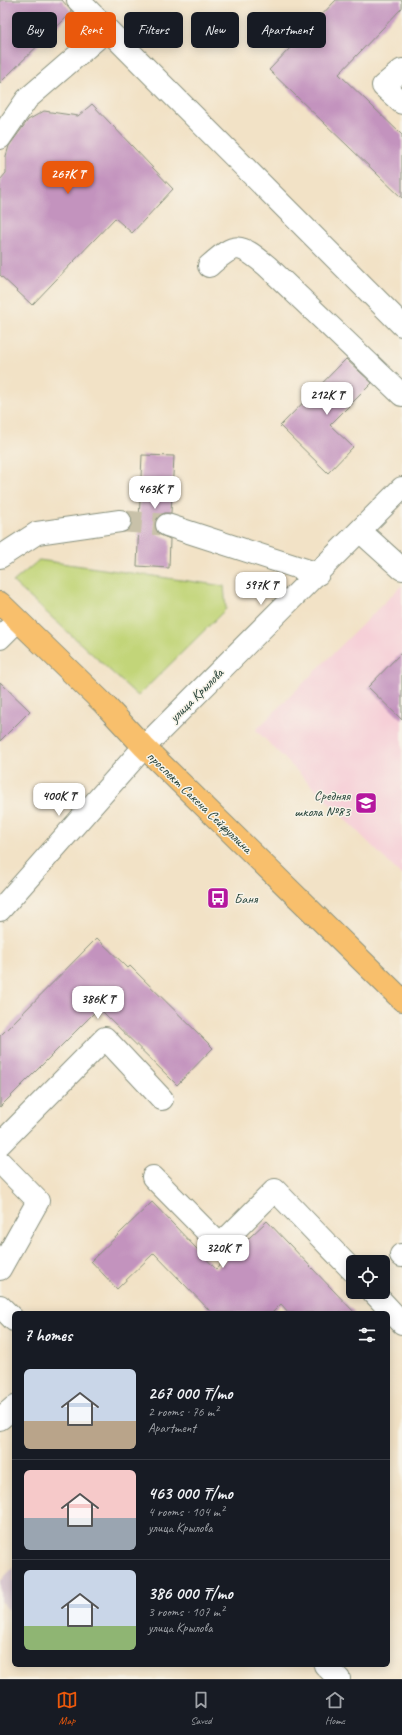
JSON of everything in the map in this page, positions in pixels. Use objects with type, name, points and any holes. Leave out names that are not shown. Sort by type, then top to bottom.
[{"type":"main road","name":"проспект Сакена Сейфуллина","points":[[0,603],[104,704],[144,747],[402,1000]]},
{"type":"street","points":[[78,0],[90,12]]},
{"type":"street","points":[[116,39],[402,325]]},
{"type":"street","points":[[0,138],[27,99],[86,48]]},
{"type":"street","points":[[402,70],[383,86],[402,103]]},
{"type":"street","points":[[209,266],[227,250],[239,248],[249,252],[266,266],[402,395]]},
{"type":"street","name":"улица Крылова","points":[[0,910],[144,747],[402,488]]},
{"type":"street","points":[[0,557],[37,533],[120,521]]},
{"type":"street","points":[[168,525],[318,574]]},
{"type":"street","points":[[360,531],[402,569]]},
{"type":"street","points":[[0,638],[17,621]]},
{"type":"street","points":[[0,1144],[105,1038],[162,1099]]},
{"type":"street","points":[[0,1162],[38,1201],[0,1269]]},
{"type":"street","points":[[152,1177],[220,1245],[275,1190],[346,1264]]},
{"type":"street","points":[[380,1299],[402,1323]]},
{"type":"street","points":[[0,1306],[12,1318]]},
{"type":"street","points":[[0,1419],[12,1408]]},
{"type":"street","points":[[327,1667],[339,1679]]},
{"type":"shaded area","name":"Средняя школа №83","points":[[402,585],[402,876],[256,730]]},
{"type":"shaded area","points":[[12,1569],[12,1613],[0,1601],[0,1581]]},
{"type":"green space","points":[[39,560],[224,586],[226,609],[138,696],[13,582]]},
{"type":"building","points":[[0,0],[62,0],[72,12],[65,12],[65,19],[57,27],[57,12],[12,12],[12,48],[35,48],[0,83]]},
{"type":"building","points":[[336,0],[402,0],[402,8],[339,74],[402,135],[402,198],[269,70],[290,48],[326,48],[326,12],[325,12]]},
{"type":"building","points":[[92,104],[173,189],[132,233],[115,218],[32,305],[0,275],[0,180],[6,173],[6,156],[9,146],[28,120],[44,111],[78,116]]},
{"type":"building","points":[[346,359],[372,383],[330,425],[353,447],[328,473],[280,426]]},
{"type":"building","points":[[142,455],[174,456],[171,513],[159,515],[155,521],[155,527],[158,534],[170,539],[169,568],[137,566]]},
{"type":"building","points":[[402,652],[402,720],[368,687]]},
{"type":"building","points":[[0,682],[30,711],[0,741]]},
{"type":"building","points":[[97,938],[128,968],[130,966],[213,1048],[177,1085],[99,1008],[0,1107],[0,1036]]},
{"type":"building","points":[[152,1202],[216,1269],[267,1221],[353,1311],[287,1311],[281,1304],[274,1311],[210,1311],[154,1253],[117,1289],[91,1261]]},
{"type":"tunnel","points":[[120,521],[167,525]]},
{"type":"place","name":"Средняя школа №83","points":[[366,803]]},
{"type":"place","name":"Баня","points":[[218,898]]}]
